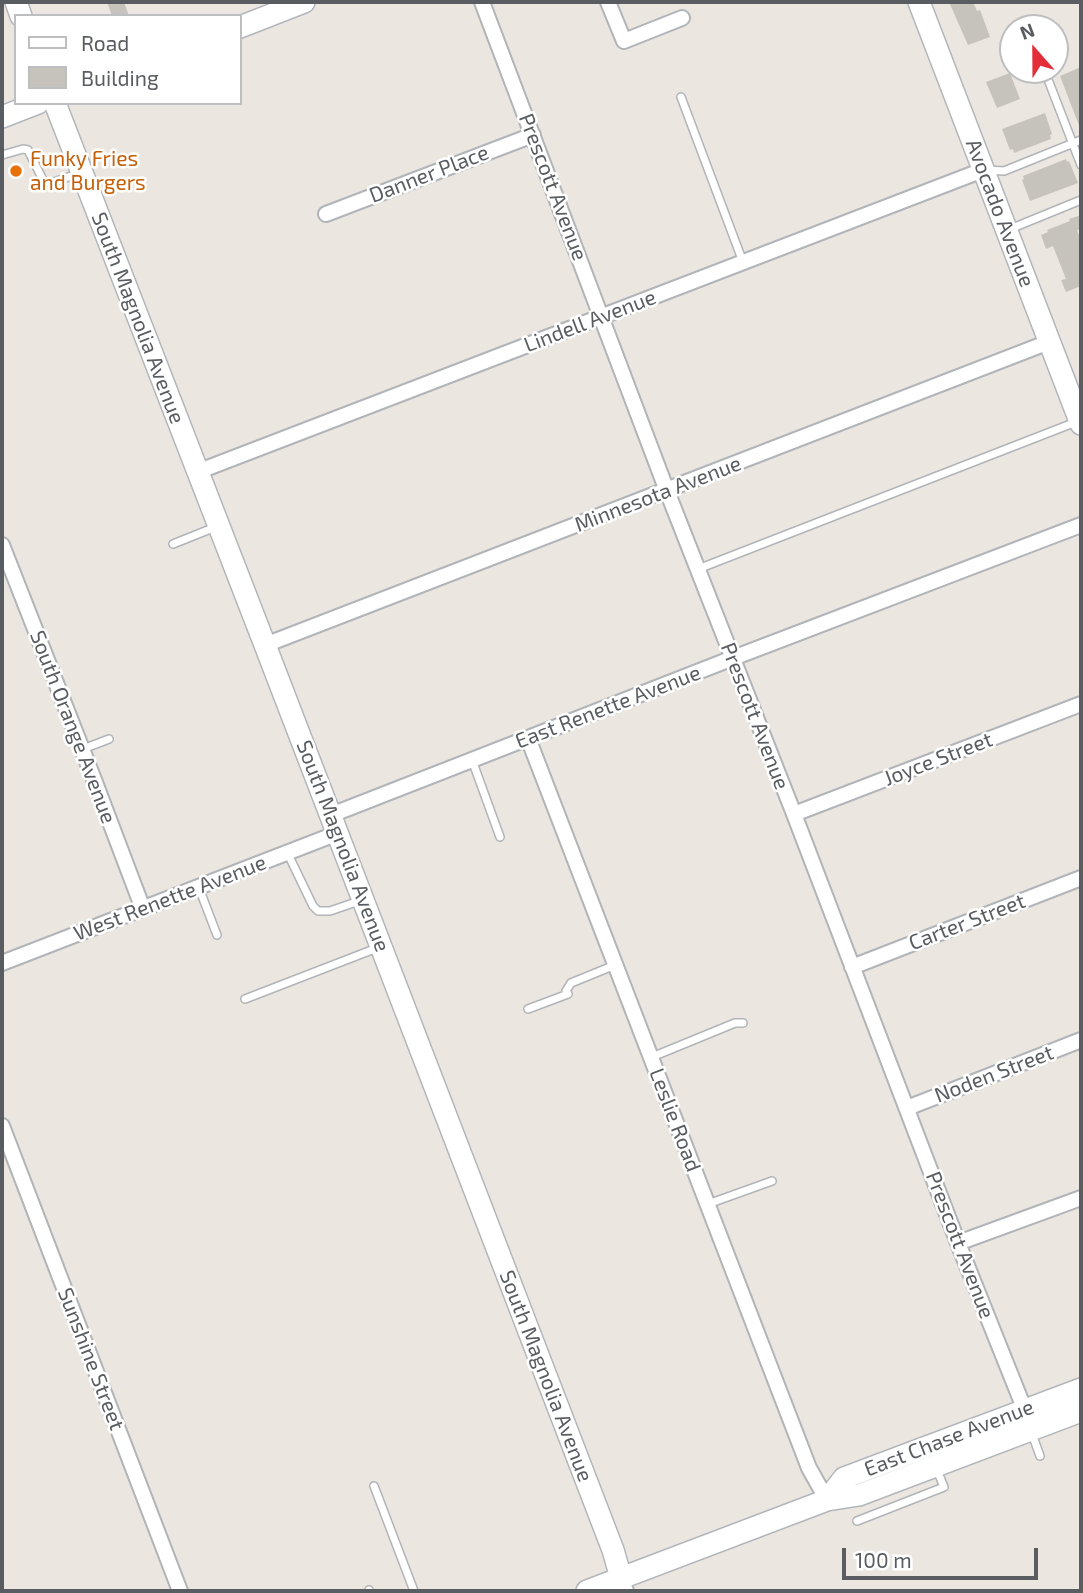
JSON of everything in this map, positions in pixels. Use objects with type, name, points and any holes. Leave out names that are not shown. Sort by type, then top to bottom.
[{"type":"main road","points":[[242,25],[261,10],[304,2]]},
{"type":"main road","name":"Avocado Avenue","points":[[919,2],[1081,422]]},
{"type":"main road","points":[[2,117],[33,105]]},
{"type":"main road","name":"South Magnolia Avenue","points":[[56,105],[382,947],[624,1585]]},
{"type":"main road","name":"East Chase Avenue","points":[[587,1591],[624,1585],[827,1500],[859,1495],[936,1466],[1028,1420],[1081,1389]]},
{"type":"main road","name":"East Chase Avenue","points":[[827,1500],[844,1478],[1028,1420],[1081,1411]]},
{"type":"street","name":"Prescott Avenue","points":[[482,2],[667,491],[1028,1420]]},
{"type":"street","points":[[608,2],[624,41],[682,18]]},
{"type":"street","name":"Danner Place","points":[[326,214],[533,135]]},
{"type":"street","name":"Lindell Avenue","points":[[197,471],[983,170]]},
{"type":"street","name":"Minnesota Avenue","points":[[265,645],[1049,342]]},
{"type":"street","name":"East Renette Avenue","points":[[334,824],[472,760],[1081,525]]},
{"type":"street","name":"South Orange Avenue","points":[[2,545],[143,909]]},
{"type":"street","name":"Joyce Street","points":[[794,814],[1081,704]]},
{"type":"street","name":"Leslie Road","points":[[528,738],[808,1468],[827,1500]]},
{"type":"street","name":"West Renette Avenue","points":[[2,963],[288,852],[334,824]]},
{"type":"street","name":"Carter Street","points":[[852,967],[1081,878]]},
{"type":"street","name":"Noden Street","points":[[907,1108],[1081,1040]]},
{"type":"street","name":"Sunshine Street","points":[[2,1126],[180,1591]]},
{"type":"street","points":[[958,1243],[1081,1198]]},
{"type":"lane","points":[[1050,84],[1077,142],[1081,164]]},
{"type":"lane","points":[[681,97],[743,262]]},
{"type":"lane","points":[[983,170],[1004,171],[1077,142]]},
{"type":"lane","points":[[2,155],[28,150],[44,182],[54,182],[82,173]]},
{"type":"lane","points":[[1006,230],[1081,200]]},
{"type":"lane","points":[[698,569],[1081,422]]},
{"type":"lane","points":[[173,544],[219,526]]},
{"type":"lane","points":[[82,750],[109,739]]},
{"type":"lane","points":[[472,760],[500,837]]},
{"type":"lane","points":[[288,852],[313,906],[318,911],[330,911],[363,899]]},
{"type":"lane","points":[[198,887],[217,935]]},
{"type":"lane","points":[[245,999],[382,947]]},
{"type":"lane","points":[[528,1009],[568,994],[566,991],[571,983],[615,965]]},
{"type":"lane","points":[[651,1058],[735,1023],[743,1023]]},
{"type":"lane","points":[[707,1204],[772,1181]]},
{"type":"lane","points":[[1028,1420],[1040,1456]]},
{"type":"lane","points":[[858,1521],[944,1487],[936,1466]]},
{"type":"lane","points":[[374,1486],[414,1591]]},
{"type":"building","points":[[107,2],[124,2],[128,14],[111,14]]},
{"type":"building","points":[[949,2],[973,2],[977,11],[980,10],[990,37],[968,45]]},
{"type":"building","points":[[1081,67],[1081,128],[1063,84],[1069,84],[1069,72]]},
{"type":"building","points":[[999,77],[999,84],[1014,84],[1020,99],[997,108],[986,82]]},
{"type":"building","points":[[1045,113],[1051,139],[1014,153],[1013,149],[1010,150],[1002,129]]},
{"type":"building","points":[[1066,159],[1078,183],[1030,201],[1023,176]]},
{"type":"building","points":[[1081,215],[1081,229],[1077,230],[1081,241],[1081,286],[1066,292],[1061,280],[1066,279],[1053,246],[1046,249],[1041,235]]},
{"type":"place","name":"Funky Fries and Burgers","points":[[16,171]]}]
